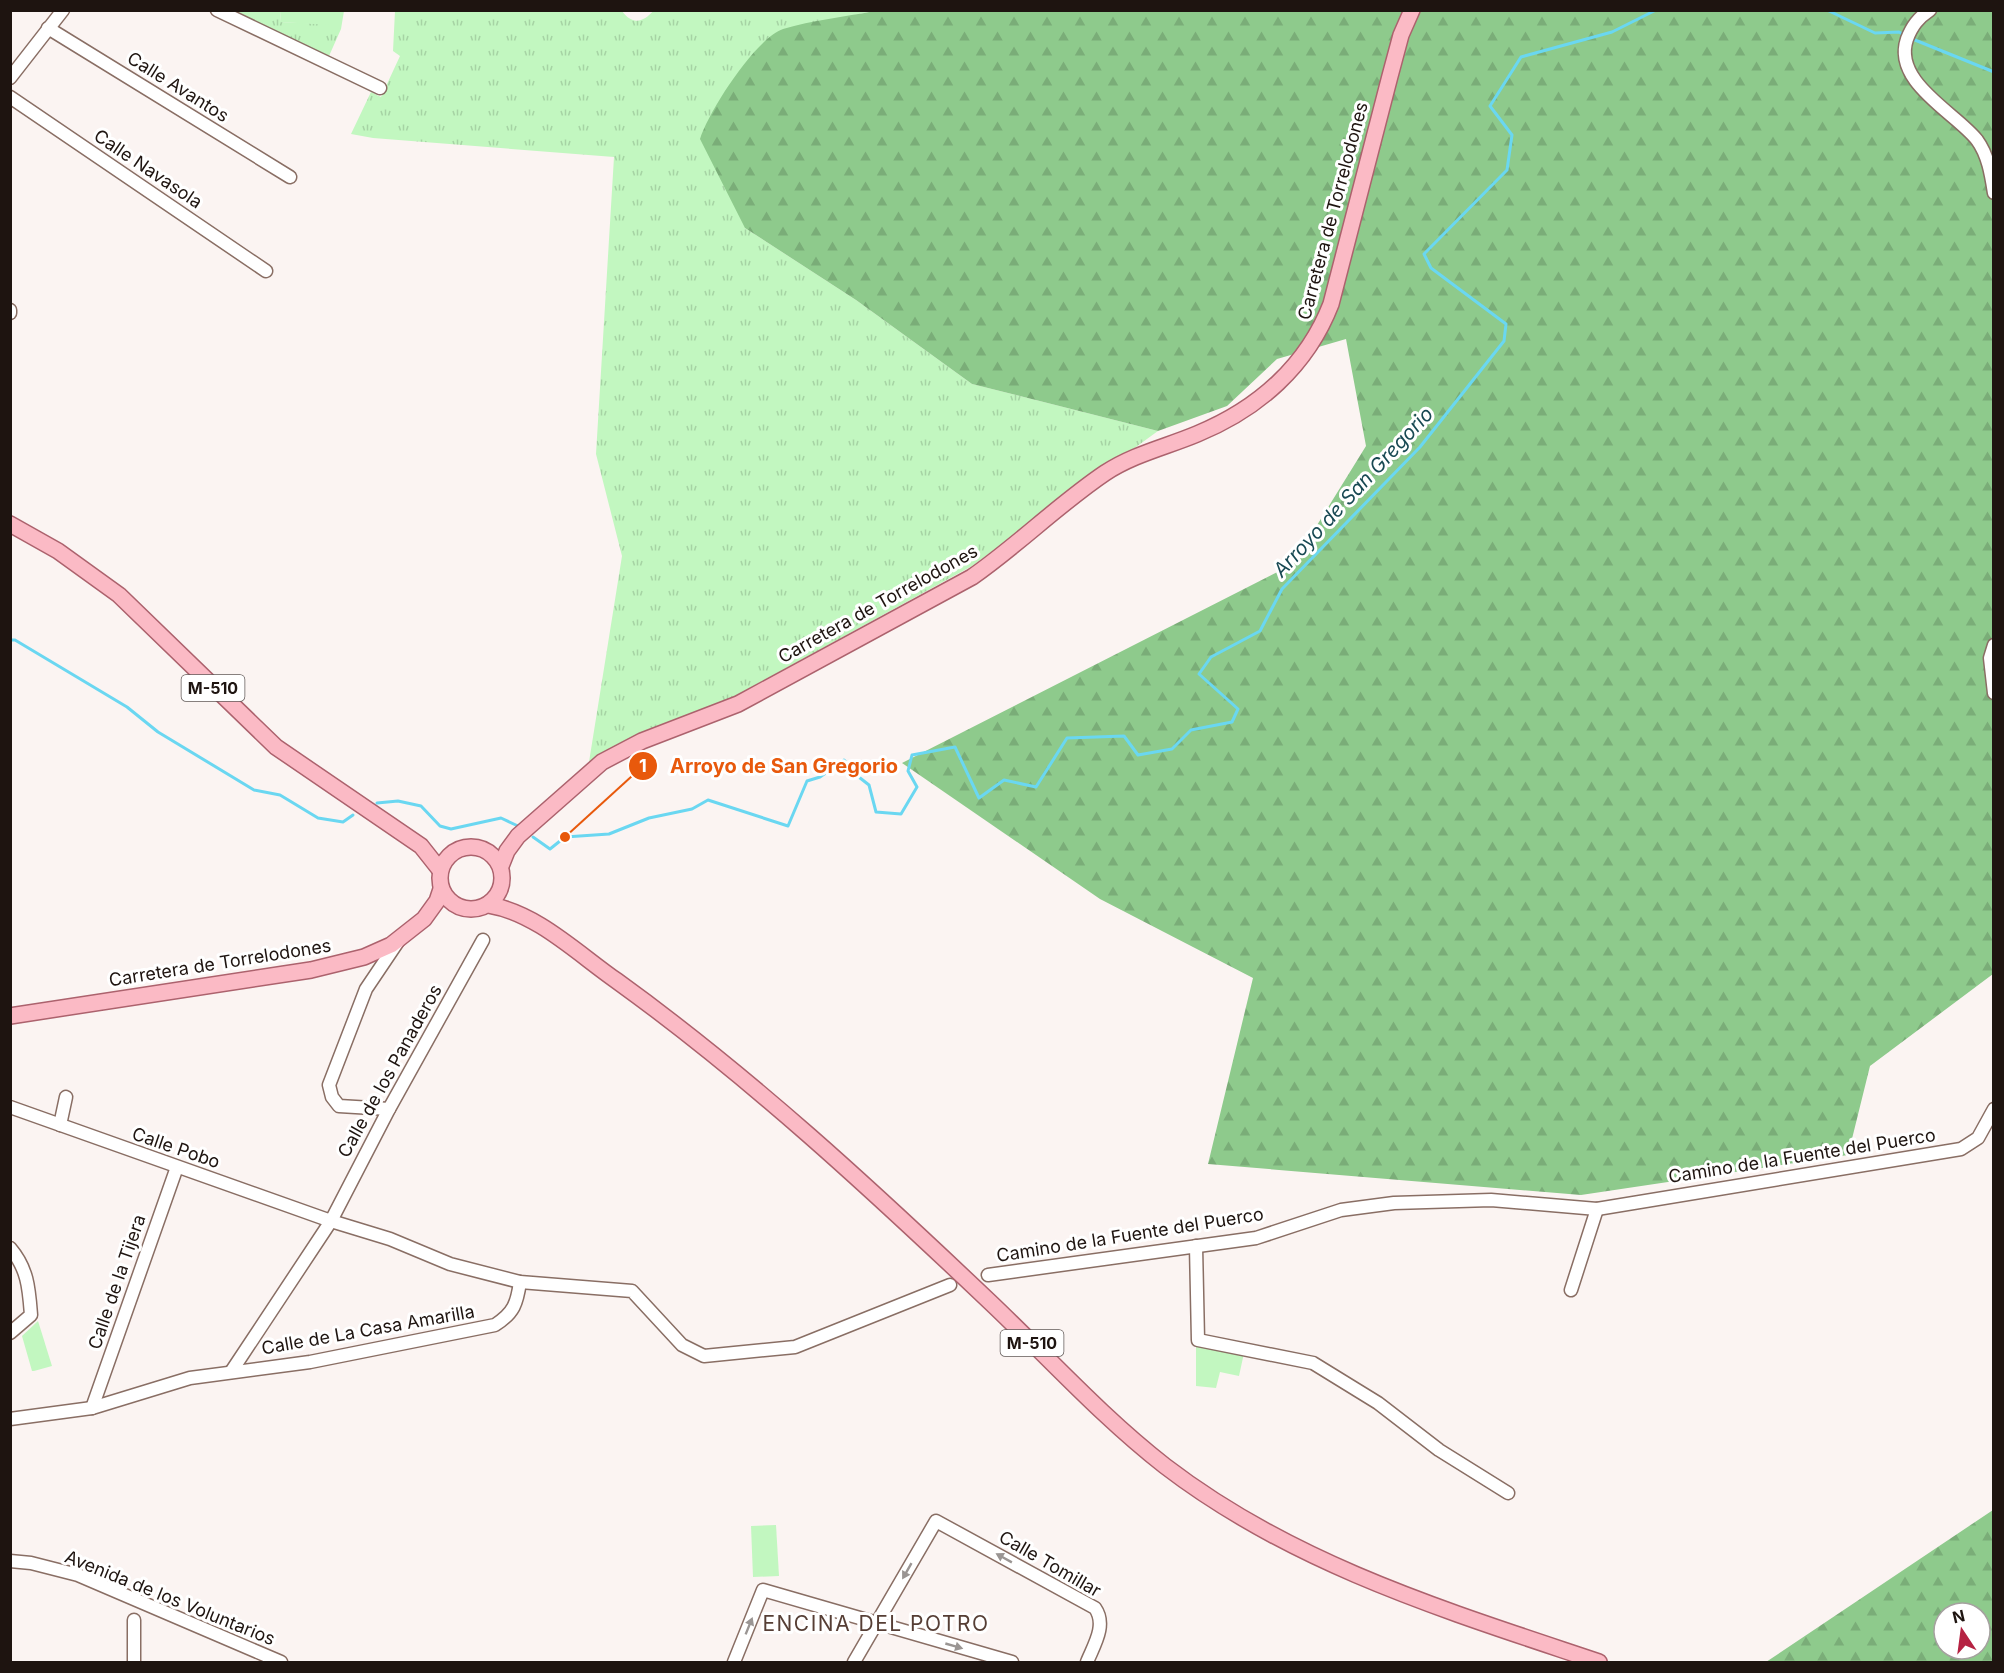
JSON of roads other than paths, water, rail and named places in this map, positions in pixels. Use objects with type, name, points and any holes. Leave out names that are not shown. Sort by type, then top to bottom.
[{"type":"main road","name":"Carretera de Torrelodones","points":[[501,866],[507,851],[518,836],[602,762],[642,741],[738,704],[972,577],[1003,556],[1104,474],[1153,448],[1196,435],[1227,420],[1288,374],[1306,355],[1321,330],[1331,304],[1401,35],[1412,10]]},
{"type":"main road","name":"M-510","points":[[10,524],[58,551],[118,595],[276,747],[421,846],[440,870]]},
{"type":"main road","name":"Carretera de Torrelodones","points":[[486,850],[518,836]]},
{"type":"main road","name":"M-510","points":[[421,846],[452,853],[463,848],[475,847],[486,850]]},
{"type":"main road","points":[[486,850],[501,866],[502,887],[489,904]]},
{"type":"main road","points":[[452,853],[440,870],[441,889],[448,900],[457,907]]},
{"type":"main road","name":"M-510","points":[[502,887],[527,918]]},
{"type":"main road","name":"Carretera de Torrelodones","points":[[424,919],[437,901],[441,889]]},
{"type":"main road","name":"M-510","points":[[457,907],[479,909],[489,904],[503,907],[527,918],[653,1008],[754,1087],[904,1221],[1014,1325],[1079,1392],[1165,1466],[1254,1526],[1304,1553],[1416,1601],[1599,1662]]},
{"type":"main road","name":"Carretera de Torrelodones","points":[[10,1016],[325,967],[379,952],[424,919],[445,909],[457,907]]},
{"type":"street","points":[[10,78],[63,10]]},
{"type":"street","points":[[217,10],[380,88]]},
{"type":"street","points":[[1926,13],[1913,26],[1904,50],[1907,63],[1922,88],[1969,132],[1982,149],[1989,166],[1994,193]]},
{"type":"street","name":"Calle Avantos","points":[[48,28],[290,177]]},
{"type":"street","name":"Calle Navasola","points":[[10,97],[266,271]]},
{"type":"street","points":[[1994,645],[1990,658],[1994,693]]},
{"type":"street","points":[[389,1109],[339,1106],[332,1097],[329,1085],[366,989],[401,938]]},
{"type":"street","name":"Calle de los Panaderos","points":[[331,1221],[389,1109],[483,940]]},
{"type":"street","points":[[60,1125],[66,1096]]},
{"type":"street","name":"Calle Pobo","points":[[10,1107],[331,1221],[390,1239],[450,1264],[520,1282],[632,1291],[682,1345],[704,1356],[795,1347],[950,1286]]},
{"type":"street","name":"Camino de la Fuente del Puerco","points":[[988,1275],[1256,1238],[1341,1210],[1394,1203],[1491,1200],[1597,1209],[1961,1149],[1978,1138],[1994,1109]]},
{"type":"street","name":"Calle de la Tijera","points":[[92,1408],[177,1167]]},
{"type":"street","points":[[1571,1290],[1597,1209]]},
{"type":"street","name":"Calle de La Casa Amarilla","points":[[231,1372],[331,1221]]},
{"type":"street","points":[[1196,1246],[1198,1340],[1312,1363],[1378,1403],[1439,1450],[1508,1493]]},
{"type":"street","points":[[10,1248],[20,1260],[28,1281],[31,1316],[10,1333]]},
{"type":"street","name":"Calle de La Casa Amarilla","points":[[10,1419],[92,1408],[190,1378],[332,1358],[495,1325],[510,1315],[517,1305],[520,1282]]},
{"type":"street","name":"Calle Tomillar","points":[[877,1624],[936,1521],[1095,1608],[1101,1616],[1100,1628],[1087,1662]]},
{"type":"street","name":"Avenida de los Voluntarios","points":[[10,1561],[31,1563],[78,1575],[281,1662]]},
{"type":"street","points":[[734,1662],[763,1590],[1012,1662]]},
{"type":"street","points":[[134,1620],[134,1662]]},
{"type":"street","points":[[854,1662],[877,1624]]},
{"type":"waterway","name":"Arroyo de San Gregorio","points":[[533,837],[550,849],[565,837],[609,834],[649,818],[692,809],[708,800],[788,826],[807,781],[820,777],[844,760],[855,774],[869,785],[876,812],[901,814],[917,787],[908,771],[912,755],[955,747],[979,798],[1004,780],[1036,787],[1067,738],[1124,736],[1138,755],[1172,749],[1191,730],[1232,722],[1238,709],[1199,674],[1211,657],[1260,631],[1282,589],[1420,447],[1504,341],[1506,324],[1431,268],[1424,254],[1507,170],[1512,135],[1490,106],[1521,57],[1612,32],[1656,10]]},
{"type":"waterway","name":"Arroyo de San Gregorio","points":[[1827,10],[1875,33],[1899,32],[1904,35]]},
{"type":"waterway","name":"Arroyo de San Gregorio","points":[[1910,38],[1994,72]]},
{"type":"waterway","name":"Arroyo de San Gregorio","points":[[10,640],[15,640],[127,707],[158,732],[254,790],[280,795],[318,818],[343,822],[353,815]]},
{"type":"waterway","name":"Arroyo de San Gregorio","points":[[377,803],[398,801],[421,806],[440,826],[451,829],[501,818],[518,826]]},
{"type":"place","name":"Arroyo de San Gregorio","points":[[565,837]]},
{"type":"district","name":"ENCINA DEL POTRO","points":[[876,1624]]}]
